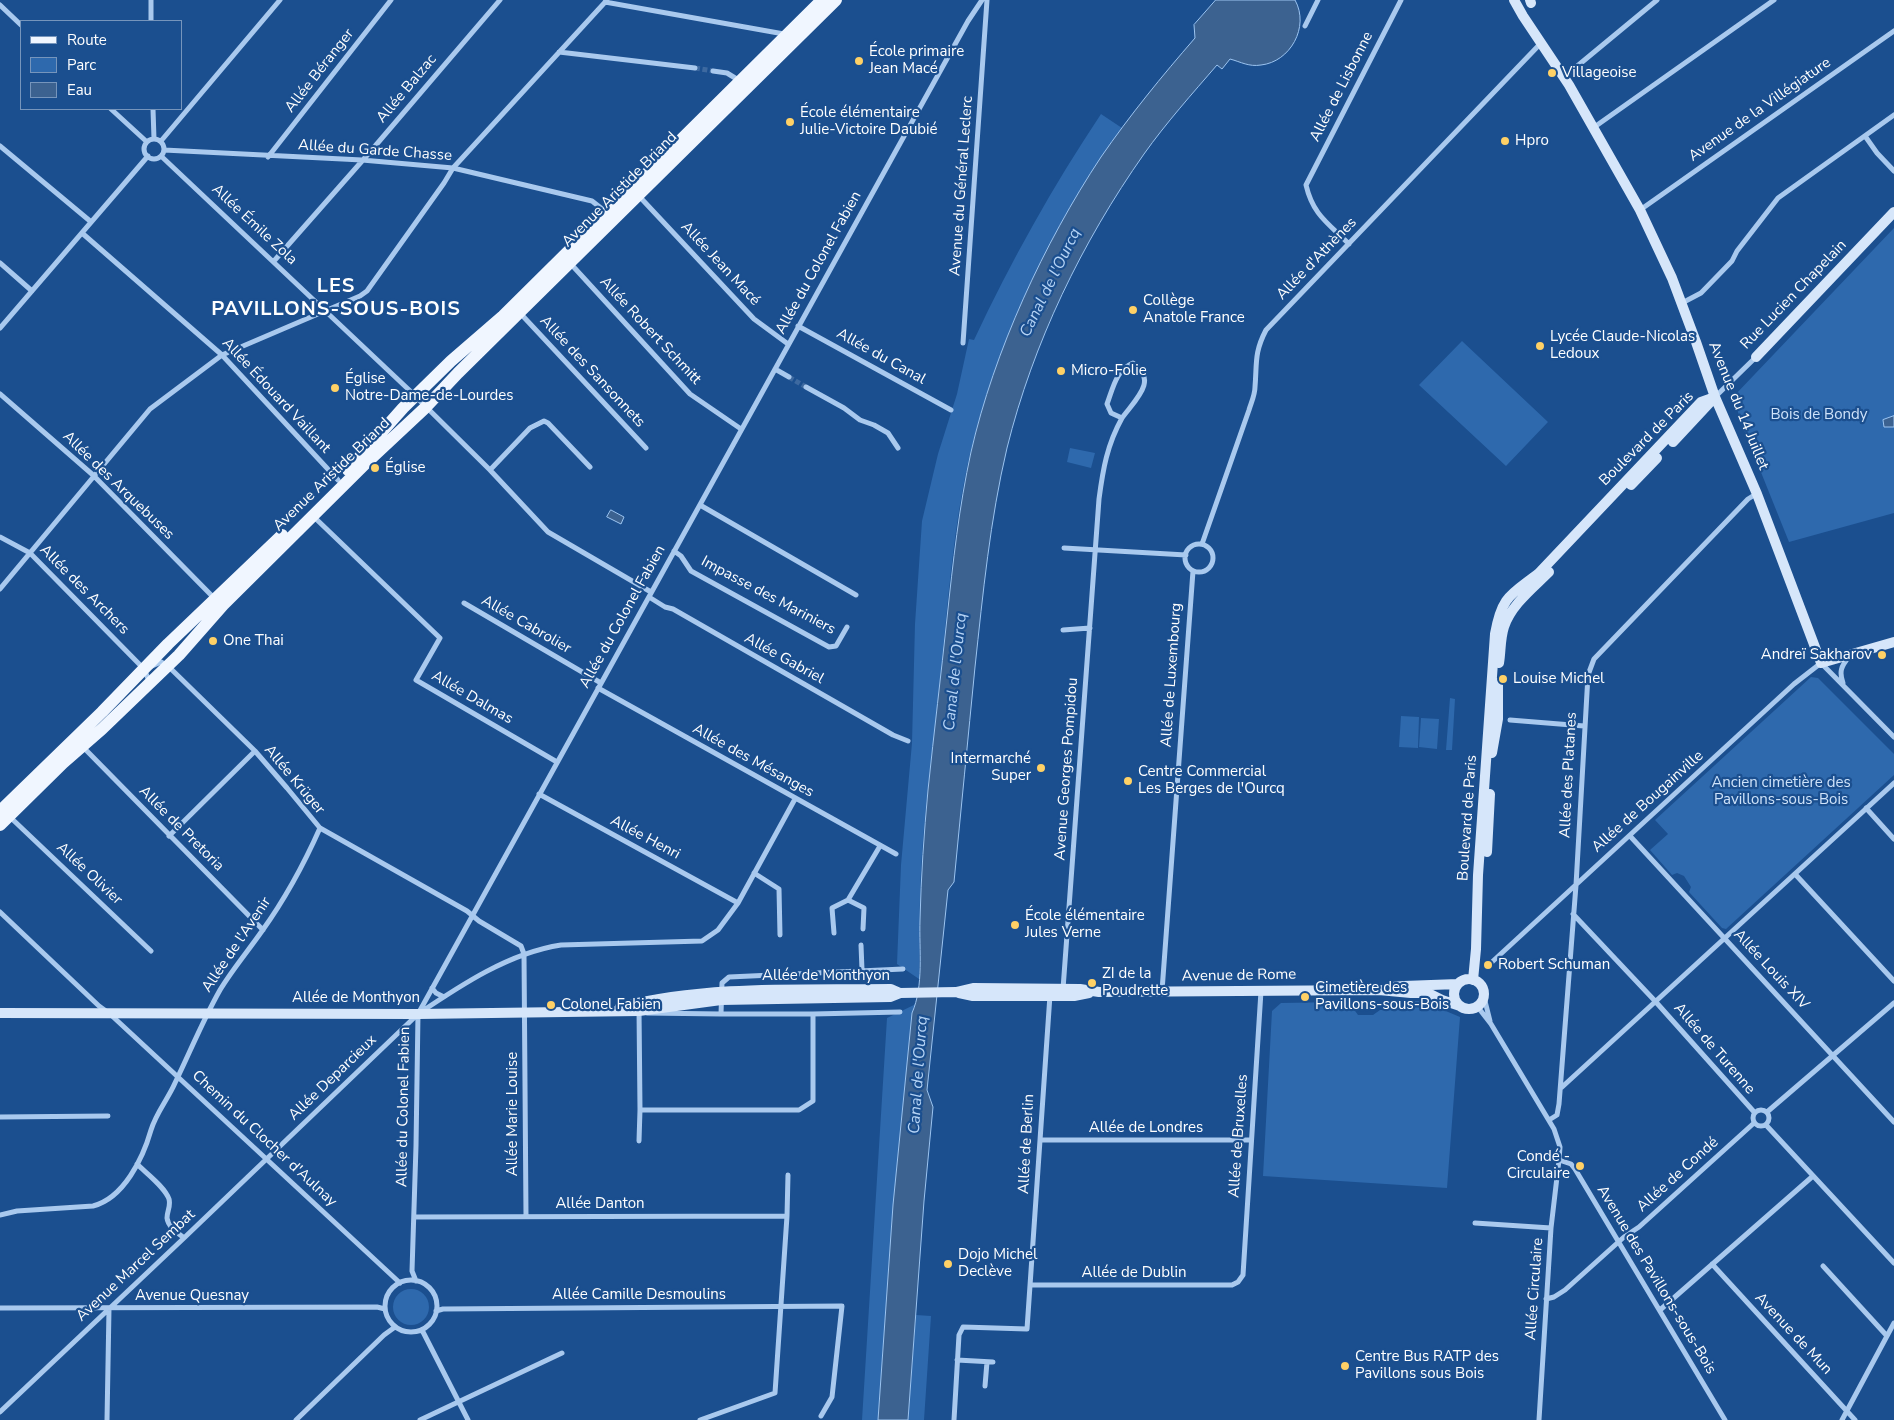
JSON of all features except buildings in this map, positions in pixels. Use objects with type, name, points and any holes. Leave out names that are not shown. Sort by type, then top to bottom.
[{"type":"main road","name":"Avenue Aristide Briand","points":[[3,817],[168,644],[216,600],[338,480],[386,425],[415,396],[451,361],[491,328],[822,0]]},
{"type":"main road","name":"Avenue Aristide Briand","points":[[3,817],[150,684],[223,605],[426,407],[836,0]]},
{"type":"street","points":[[151,0],[152,20]]},
{"type":"street","points":[[161,141],[154,139],[147,142],[144,148],[148,156],[156,158],[163,153],[161,141],[280,0]]},
{"type":"street","name":"Allée Béranger","points":[[268,157],[391,0]]},
{"type":"street","name":"Allée Balzac","points":[[274,261],[500,0]]},
{"type":"street","name":"Allée du Colonel Fabien","points":[[416,1281],[412,1271],[418,1014],[798,326],[968,21],[982,0]]},
{"type":"street","name":"Avenue du Général Leclerc","points":[[963,343],[987,0]]},
{"type":"street","points":[[1305,26],[1318,0]]},
{"type":"street","name":"Allée de Lisbonne","points":[[1349,244],[1317,213],[1309,200],[1306,185],[1401,0]]},
{"type":"street","name":"Avenue du 14 Juillet","points":[[1514,0],[1564,77],[1640,210],[1682,303],[1715,398],[1757,494],[1822,663],[1894,737]]},
{"type":"street","points":[[1564,77],[1657,0]]},
{"type":"street","points":[[1592,128],[1774,0]]},
{"type":"street","points":[[0,589],[93,475],[150,409],[222,355],[367,291],[453,168],[606,1],[787,34]]},
{"type":"street","points":[[1523,16],[1531,1]]},
{"type":"street","points":[[0,5],[20,23]]},
{"type":"street","name":"Avenue de la Villégiature","points":[[1640,210],[1894,31]]},
{"type":"street","name":"Allée d'Athènes","points":[[1202,544],[1249,410],[1255,389],[1255,367],[1258,346],[1266,330],[1542,43]]},
{"type":"street","points":[[560,52],[695,68]]},
{"type":"street","points":[[713,71],[727,73],[740,81]]},
{"type":"street","points":[[112,110],[147,142]]},
{"type":"street","points":[[153,110],[154,139]]},
{"type":"street","points":[[1682,303],[1701,293],[1732,261],[1737,251],[1778,198],[1894,115]]},
{"type":"street","points":[[1865,136],[1877,153],[1894,171]]},
{"type":"street","points":[[0,146],[90,221]]},
{"type":"street","name":"Allée du Garde Chasse","points":[[163,153],[362,160],[453,168],[592,201],[606,212]]},
{"type":"street","name":"Allée Émile Zola","points":[[163,153],[490,470]]},
{"type":"street","points":[[0,328],[82,233],[90,221],[148,156]]},
{"type":"street","name":"Allée Jean Macé","points":[[638,195],[754,319],[788,344]]},
{"type":"street","name":"Rue Lucien Chapelain","points":[[1715,398],[1894,212]]},
{"type":"street","name":"Allée Édouard Vaillant","points":[[82,233],[222,355],[338,480]]},
{"type":"street","points":[[0,263],[32,291]]},
{"type":"street","name":"Allée Robert Schmitt","points":[[570,263],[690,394],[741,429]]},
{"type":"street","name":"Allée des Sansonnets","points":[[520,312],[646,448]]},
{"type":"street","name":"Allée du Canal","points":[[798,326],[952,410]]},
{"type":"street","name":"Avenue Georges Pompidou","points":[[1063,989],[1099,499],[1105,458],[1114,434],[1122,418],[1144,388],[1145,378],[1140,368],[1133,362],[1120,372],[1108,404],[1111,413],[1122,418]]},
{"type":"street","points":[[775,370],[789,378]]},
{"type":"street","points":[[806,387],[844,408],[860,420],[888,433],[898,448]]},
{"type":"street","name":"Allée des Arquebuses","points":[[0,394],[93,475],[216,600]]},
{"type":"street","name":"Boulevard de Paris","points":[[1477,931],[1478,875],[1495,634],[1498,618],[1504,603],[1511,593],[1539,573],[1701,402],[1715,398]]},
{"type":"street","name":"Boulevard de Paris","points":[[1473,980],[1490,815],[1492,752],[1498,719],[1498,677],[1503,630],[1507,620],[1521,601],[1715,398]]},
{"type":"street","points":[[490,470],[530,428],[544,421],[590,467]]},
{"type":"street","name":"Allée Gabriel","points":[[490,470],[548,532],[650,595],[665,607],[673,609],[894,735],[908,741]]},
{"type":"street","name":"Allée des Platanes","points":[[1549,1120],[1557,1114],[1560,1088],[1576,885],[1588,675],[1594,659],[1748,499],[1757,494]]},
{"type":"street","points":[[700,505],[856,595]]},
{"type":"street","name":"Allée Dalmas","points":[[313,516],[440,638],[416,680],[557,762]]},
{"type":"street","name":"Allée des Archers","points":[[0,537],[30,553],[144,669]]},
{"type":"street","points":[[1202,544],[1212,554],[1212,563],[1202,572],[1192,570],[1186,564],[1186,554],[1190,548],[1202,544]]},
{"type":"street","points":[[1064,548],[1186,554]]},
{"type":"street","name":"Impasse des Mariniers","points":[[674,551],[681,556],[691,571],[829,647],[836,646],[847,628]]},
{"type":"street","name":"Allée de Luxembourg","points":[[1162,991],[1192,570]]},
{"type":"street","name":"Allée Cabrolier","points":[[464,603],[599,685]]},
{"type":"street","points":[[1063,630],[1090,628]]},
{"type":"street","points":[[1822,663],[1894,643]]},
{"type":"street","points":[[1844,686],[1840,674],[1843,664],[1850,656]]},
{"type":"street","points":[[150,684],[144,669],[161,662],[168,666]]},
{"type":"street","name":"Allée de Bougainville","points":[[1492,962],[1794,684],[1822,663]]},
{"type":"street","name":"Allée Krüger","points":[[168,666],[255,751],[320,828],[473,914],[479,921],[521,946],[524,954]]},
{"type":"street","name":"Allée des Mésanges","points":[[599,685],[795,799],[896,854]]},
{"type":"street","points":[[1510,720],[1584,726]]},
{"type":"street","name":"Allée de Pretoria","points":[[82,746],[263,930]]},
{"type":"street","points":[[169,836],[255,751]]},
{"type":"street","points":[[1560,1088],[1894,783]]},
{"type":"street","name":"Allée Henri","points":[[539,794],[738,903]]},
{"type":"street","points":[[418,1014],[498,966],[541,948],[561,945],[702,941],[718,930],[738,903],[795,799]]},
{"type":"street","points":[[1866,808],[1894,839]]},
{"type":"street","name":"Allée Olivier","points":[[3,817],[151,951]]},
{"type":"street","name":"Allée de l'Avenir","points":[[0,1215],[17,1210],[98,1204],[118,1190],[137,1164],[149,1140],[162,1106],[220,989],[263,930],[292,885],[320,828]]},
{"type":"street","name":"Allée Louis XIV","points":[[1630,836],[1894,1122]]},
{"type":"street","points":[[834,933],[832,908],[848,900],[880,846]]},
{"type":"street","points":[[754,873],[779,889],[780,935]]},
{"type":"street","points":[[1795,874],[1894,981]]},
{"type":"street","points":[[1478,875],[1482,876],[1481,897]]},
{"type":"street","points":[[848,900],[864,908],[863,928]]},
{"type":"street","name":"Chemin du Clocher d'Aulnay","points":[[0,912],[99,1006],[110,1014],[400,1283]]},
{"type":"street","name":"Allée de Turenne","points":[[1573,914],[1656,1001],[1755,1113]]},
{"type":"street","points":[[861,945],[862,970]]},
{"type":"street","name":"Allée Marie Louise","points":[[524,954],[526,1216]]},
{"type":"street","name":"Allée de Monthyon","points":[[721,996],[722,982],[729,977],[903,968]]},
{"type":"street","points":[[1484,997],[1477,1006],[1468,1009],[1460,1006],[1455,993],[1458,984],[1465,980],[1477,982],[1483,988],[1491,1024]]},
{"type":"street","name":"Avenue de Rome","points":[[1379,990],[1404,986],[1458,984]]},
{"type":"street","points":[[432,988],[444,997]]},
{"type":"street","name":"Avenue de Rome","points":[[953,992],[973,988],[1080,989],[1099,992]]},
{"type":"street","points":[[1049,996],[1052,992],[1073,992],[1080,989]]},
{"type":"street","name":"Avenue de Rome","points":[[953,992],[973,996],[1074,996],[1099,992],[1379,990],[1428,993],[1460,1006]]},
{"type":"street","name":"Allée de Bruxelles","points":[[1238,1282],[1243,1275],[1261,991]]},
{"type":"street","name":"Allée de Monthyon","points":[[0,1013],[418,1014],[602,1011],[721,996],[890,997],[900,992],[953,992]]},
{"type":"street","points":[[720,1014],[721,996]]},
{"type":"street","name":"Allée de Berlin","points":[[957,1360],[959,1335],[963,1327],[1027,1329],[1049,996]]},
{"type":"street","points":[[1767,1112],[1894,1002]]},
{"type":"street","points":[[639,1006],[650,1014],[900,1012]]},
{"type":"street","points":[[639,1006],[639,1141]]},
{"type":"street","points":[[1477,1006],[1491,1024]]},
{"type":"street","name":"Allée Deparcieux","points":[[266,1159],[418,1014]]},
{"type":"street","points":[[640,1110],[799,1110],[813,1101],[813,1014]]},
{"type":"street","name":"Allée Circulaire","points":[[1491,1024],[1549,1120],[1560,1147],[1551,1228],[1539,1420]]},
{"type":"street","points":[[1762,1110],[1767,1112],[1770,1119],[1766,1125],[1761,1127],[1754,1123],[1755,1113],[1762,1110]]},
{"type":"street","points":[[0,1117],[108,1116]]},
{"type":"street","name":"Allée de Condé","points":[[1546,1299],[1554,1297],[1565,1290],[1619,1242],[1639,1227],[1754,1123]]},
{"type":"street","points":[[1766,1125],[1894,1263]]},
{"type":"street","name":"Allée de Londres","points":[[1040,1140],[1251,1140]]},
{"type":"street","name":"Avenue Marcel Sembat","points":[[0,1412],[266,1159]]},
{"type":"street","name":"Avenue des Pavillons-sous-Bois","points":[[1559,1160],[1571,1164],[1575,1169],[1725,1420]]},
{"type":"street","points":[[137,1164],[162,1188],[168,1198],[170,1207],[167,1218],[170,1227],[184,1238]]},
{"type":"street","points":[[700,1420],[775,1392],[788,1176]]},
{"type":"street","points":[[1660,1310],[1813,1176]]},
{"type":"street","name":"Allée Danton","points":[[414,1217],[693,1218],[702,1216],[787,1216]]},
{"type":"street","points":[[1475,1223],[1551,1228]]},
{"type":"street","name":"Avenue de Mun","points":[[1712,1264],[1856,1420]]},
{"type":"street","points":[[1823,1266],[1887,1336]]},
{"type":"street","points":[[416,1281],[430,1289],[436,1303],[436,1310],[432,1321],[422,1330],[408,1332],[395,1327],[390,1322],[385,1310],[385,1301],[388,1294],[400,1283],[416,1281]]},
{"type":"street","name":"Allée de Dublin","points":[[1030,1285],[1232,1285],[1238,1282]]},
{"type":"street","name":"Allée Camille Desmoulins","points":[[436,1310],[453,1308],[842,1306],[832,1397],[821,1416]]},
{"type":"street","name":"Avenue Quesnay","points":[[0,1308],[377,1307],[385,1310]]},
{"type":"street","points":[[106,1420],[109,1309]]},
{"type":"street","points":[[1842,1420],[1894,1323]]},
{"type":"street","points":[[296,1420],[384,1335],[395,1327]]},
{"type":"street","points":[[422,1330],[468,1420]]},
{"type":"street","points":[[420,1420],[562,1353]]},
{"type":"street","points":[[954,1420],[957,1360],[990,1362],[985,1386]]},
{"type":"green space","points":[[1101,114],[1122,128],[1073,203],[1013,323],[983,407],[965,478],[952,565],[922,854],[919,979],[897,964],[901,865],[912,743],[915,624],[922,521],[938,454],[957,394],[969,339],[974,340],[1033,224]]},
{"type":"green space","name":"Bois de Bondy","points":[[1894,228],[1894,513],[1789,542],[1740,420],[1734,396]]},
{"type":"green space","points":[[1462,341],[1548,422],[1506,466],[1419,385]]},
{"type":"green space","points":[[1070,448],[1095,453],[1091,468],[1067,462]]},
{"type":"green space","name":"Ancien cimetière des Pavillons-sous-Bois","points":[[1811,677],[1818,678],[1894,754],[1894,775],[1726,929],[1722,928],[1689,892],[1691,887],[1684,876],[1677,873],[1672,875],[1650,850],[1668,834],[1655,820]]},
{"type":"green space","points":[[1450,698],[1455,699],[1452,750],[1446,750]]},
{"type":"green space","points":[[1401,716],[1419,717],[1418,748],[1399,747]]},
{"type":"green space","points":[[1421,718],[1439,719],[1437,749],[1419,747]]},
{"type":"green space","points":[[1391,1001],[1422,1001],[1460,1017],[1447,1188],[1263,1176],[1272,1011],[1281,1003],[1341,1002],[1345,1007],[1353,1008],[1358,1015],[1373,1015],[1380,1010],[1387,1010],[1391,1005]]},
{"type":"green space","points":[[916,1004],[912,1014],[893,1205],[878,1420],[862,1420],[887,1018]]},
{"type":"green space","points":[[411,1289],[418,1290],[424,1294],[428,1300],[428,1314],[424,1320],[418,1324],[411,1325],[404,1324],[398,1320],[394,1314],[393,1307],[394,1300],[398,1294],[404,1290]]},
{"type":"green space","points":[[916,1315],[931,1316],[924,1420],[908,1420]]},
{"type":"water","name":"Canal de l'Ourcq","points":[[1216,0],[1295,0],[1299,10],[1300,21],[1294,42],[1281,57],[1261,65],[1245,64],[1230,59],[1222,69],[1217,65],[1144,154],[1100,222],[1062,295],[1045,332],[1031,370],[1007,448],[996,502],[984,584],[954,882],[948,890],[927,1090],[933,1107],[908,1420],[878,1420],[893,1205],[912,1013],[920,980],[921,887],[928,790],[954,555],[971,452],[993,375],[1007,337],[1023,299],[1060,225],[1101,157],[1146,96],[1195,38],[1194,25]]},
{"type":"water","points":[[1894,416],[1894,427],[1884,427],[1883,420]]},
{"type":"water","points":[[611,510],[624,517],[621,524],[607,517]]},
{"type":"tunnel","points":[[695,68],[713,71]]},
{"type":"tunnel","points":[[789,377],[806,387]]},
{"type":"place","name":"École primaire Jean Macé","points":[[859,61]]},
{"type":"place","name":"Villageoise","points":[[1552,73]]},
{"type":"place","name":"École élémentaire Julie-Victoire Daubié","points":[[790,122]]},
{"type":"place","name":"Hpro","points":[[1505,141]]},
{"type":"place","name":"Collège Anatole France","points":[[1133,310]]},
{"type":"place","name":"Lycée Claude-Nicolas Ledoux","points":[[1540,346]]},
{"type":"place","name":"Micro-Folie","points":[[1061,371]]},
{"type":"place","name":"Église Notre-Dame-de-Lourdes","points":[[335,388]]},
{"type":"place","name":"Église","points":[[375,468]]},
{"type":"place","name":"One Thai","points":[[213,641]]},
{"type":"place","name":"Andreï Sakharov","points":[[1882,655]]},
{"type":"place","name":"Louise Michel","points":[[1503,679]]},
{"type":"place","name":"Intermarché Super","points":[[1041,768]]},
{"type":"place","name":"Centre Commercial Les Berges de l'Ourcq","points":[[1128,781]]},
{"type":"place","name":"École élémentaire Jules Verne","points":[[1015,925]]},
{"type":"place","name":"Robert Schuman","points":[[1488,965]]},
{"type":"place","name":"ZI de la Poudrette","points":[[1092,983]]},
{"type":"place","name":"Cimetière des Pavillons-sous-Bois","points":[[1305,997]]},
{"type":"place","name":"Colonel Fabien","points":[[551,1005]]},
{"type":"place","name":"Condé - Circulaire","points":[[1580,1166]]},
{"type":"place","name":"Dojo Michel Declève","points":[[948,1264]]},
{"type":"place","name":"Centre Bus RATP des Pavillons sous Bois","points":[[1345,1366]]},
{"type":"district","name":"LES PAVILLONS-SOUS-BOIS","points":[[336,298]]}]
